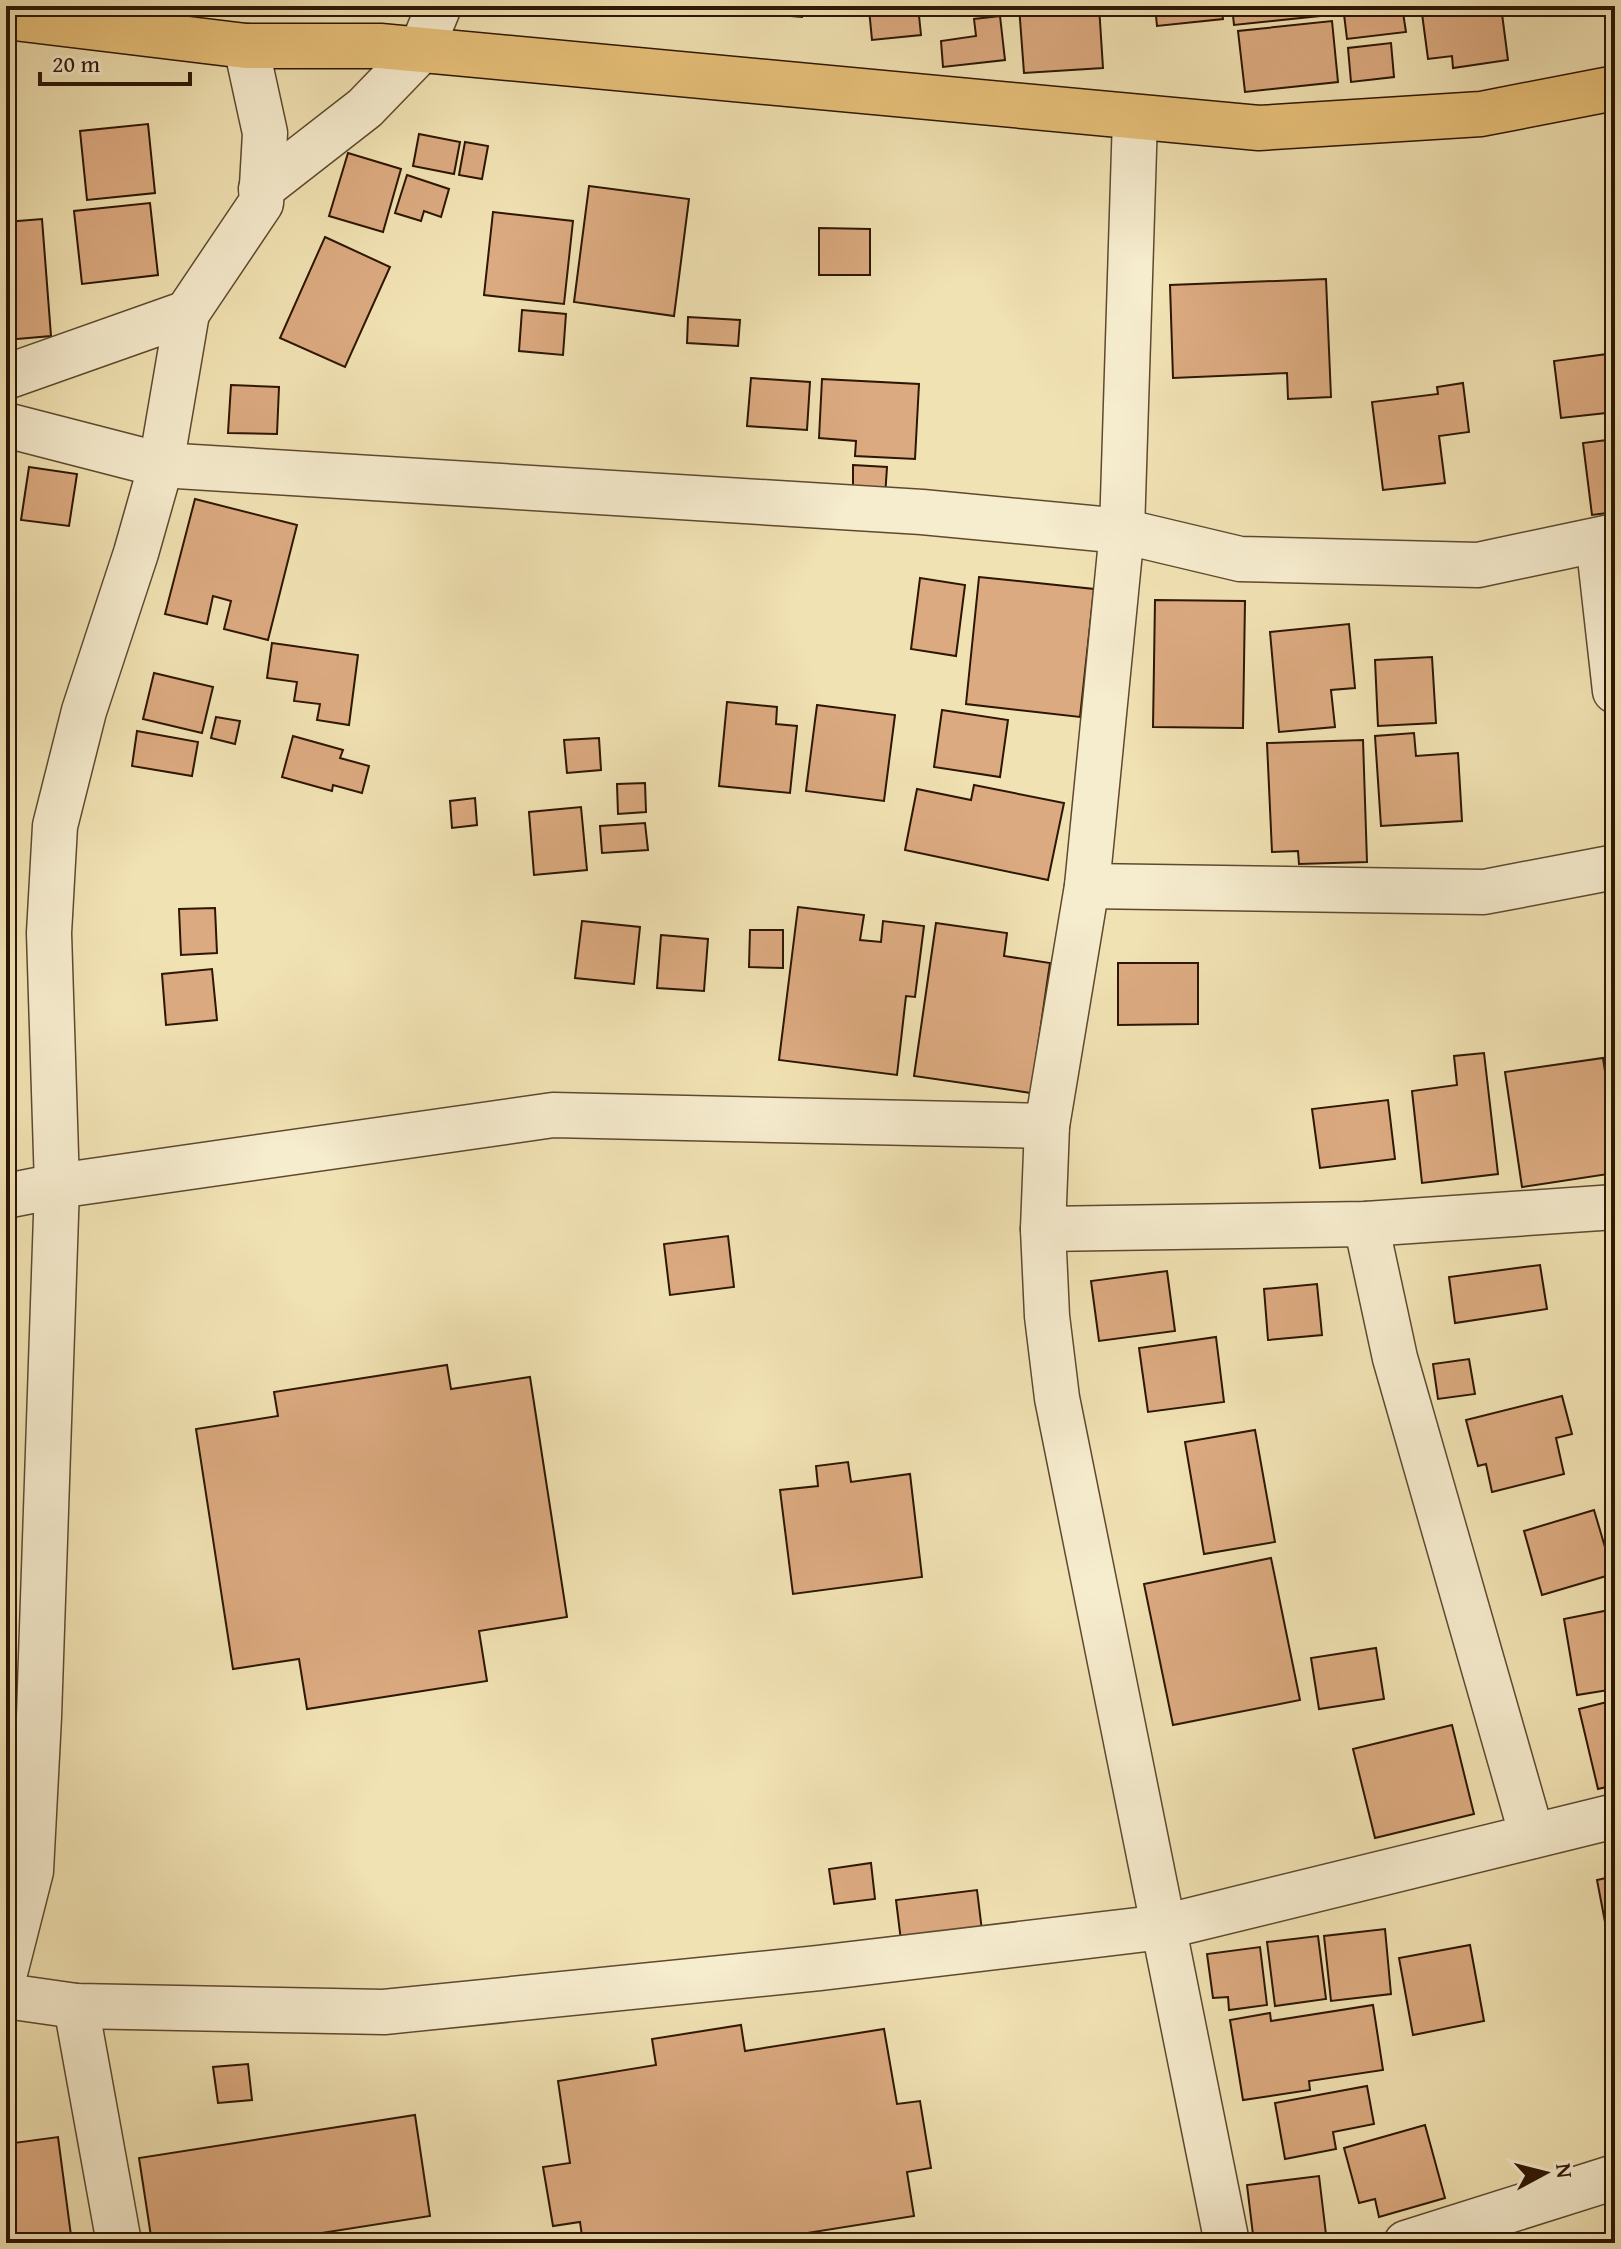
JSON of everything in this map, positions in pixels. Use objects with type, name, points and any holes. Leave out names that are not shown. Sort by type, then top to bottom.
[{"type":"main road","points":[[6,17],[246,46],[380,46],[1259,128],[1481,114],[1615,88]]},
{"type":"street","points":[[261,189],[365,108],[421,50],[439,6]]},
{"type":"street","points":[[6,1969],[31,1871],[39,1717],[57,1186],[49,933],[55,826],[84,711],[136,553],[161,465],[187,313],[261,203],[265,133],[246,46]]},
{"type":"street","points":[[1135,118],[1122,531],[1087,886],[1047,1126],[1043,1229],[1047,1316],[1057,1398],[1227,2243]]},
{"type":"street","points":[[6,377],[187,313]]},
{"type":"street","points":[[6,425],[161,465],[922,512],[1122,531],[1240,559],[1478,565],[1606,538],[1615,691]]},
{"type":"street","points":[[1087,886],[1484,892],[1615,867]]},
{"type":"street","points":[[6,1196],[57,1186],[553,1115],[1047,1126]]},
{"type":"street","points":[[1043,1229],[1366,1224],[1615,1207]]},
{"type":"street","points":[[1366,1224],[1395,1358],[1532,1836]]},
{"type":"street","points":[[6,1996],[76,2006],[384,2012],[819,1968],[1163,1927],[1615,1816]]},
{"type":"street","points":[[76,2006],[119,2243]]},
{"type":"street","points":[[1406,2243],[1615,2177]]},
{"type":"building","points":[[727,6],[803,6],[802,17],[727,11]]},
{"type":"building","points":[[918,6],[921,35],[872,40],[869,9]]},
{"type":"building","points":[[939,6],[1007,6],[1007,9],[939,14]]},
{"type":"building","points":[[1019,6],[1099,6],[1103,68],[1024,73]]},
{"type":"building","points":[[1155,6],[1221,6],[1223,19],[1157,26]]},
{"type":"building","points":[[1232,6],[1328,6],[1329,15],[1234,25]]},
{"type":"building","points":[[1343,6],[1402,6],[1406,32],[1347,39]]},
{"type":"building","points":[[1421,6],[1501,6],[1508,60],[1453,68],[1452,56],[1428,59]]},
{"type":"building","points":[[1000,16],[1005,60],[943,67],[941,41],[976,36],[974,19]]},
{"type":"building","points":[[1332,21],[1338,82],[1245,92],[1238,31]]},
{"type":"building","points":[[1391,43],[1394,77],[1351,82],[1348,48]]},
{"type":"building","points":[[148,124],[155,193],[87,200],[80,131]]},
{"type":"building","points":[[419,134],[460,142],[454,174],[413,166]]},
{"type":"building","points":[[465,142],[488,146],[482,179],[459,175]]},
{"type":"building","points":[[348,153],[401,169],[383,232],[329,216]]},
{"type":"building","points":[[407,175],[449,189],[441,217],[424,211],[421,221],[395,213]]},
{"type":"building","points":[[589,186],[689,199],[674,316],[574,302]]},
{"type":"building","points":[[150,203],[158,275],[82,284],[74,211]]},
{"type":"building","points":[[493,212],[573,221],[564,304],[484,295]]},
{"type":"building","points":[[42,219],[51,336],[6,340],[6,222]]},
{"type":"building","points":[[819,228],[870,229],[870,275],[819,275]]},
{"type":"building","points":[[325,237],[390,267],[345,367],[280,338]]},
{"type":"building","points":[[1326,279],[1331,397],[1288,399],[1287,373],[1173,378],[1170,285]]},
{"type":"building","points":[[522,310],[566,314],[563,355],[519,351]]},
{"type":"building","points":[[688,317],[740,320],[738,346],[687,343]]},
{"type":"building","points":[[1615,353],[1615,412],[1561,418],[1554,361]]},
{"type":"building","points":[[751,378],[810,382],[807,430],[747,426]]},
{"type":"building","points":[[822,379],[919,384],[915,459],[855,456],[856,441],[819,438]]},
{"type":"building","points":[[1463,383],[1469,432],[1439,436],[1445,483],[1383,490],[1372,402],[1438,394],[1437,387]]},
{"type":"building","points":[[231,385],[279,387],[277,434],[228,433]]},
{"type":"building","points":[[1615,439],[1615,512],[1592,515],[1583,443]]},
{"type":"building","points":[[853,465],[887,467],[885,497],[853,496]]},
{"type":"building","points":[[29,467],[77,474],[69,526],[21,520]]},
{"type":"building","points":[[6,468],[10,468],[7,555],[6,555]]},
{"type":"building","points":[[195,499],[297,525],[268,640],[224,629],[231,601],[213,596],[207,624],[165,614]]},
{"type":"building","points":[[979,577],[1094,589],[1080,717],[966,704]]},
{"type":"building","points":[[920,578],[965,585],[956,656],[911,649]]},
{"type":"building","points":[[1155,600],[1245,601],[1243,728],[1153,727]]},
{"type":"building","points":[[1349,624],[1355,688],[1331,690],[1335,727],[1279,732],[1270,632]]},
{"type":"building","points":[[272,643],[358,655],[349,725],[317,720],[320,704],[294,701],[297,682],[267,678]]},
{"type":"building","points":[[1432,657],[1436,723],[1378,726],[1375,660]]},
{"type":"building","points":[[154,673],[213,687],[202,733],[143,719]]},
{"type":"building","points":[[727,702],[777,707],[776,724],[797,726],[790,793],[719,786]]},
{"type":"building","points":[[817,705],[895,715],[884,801],[806,791]]},
{"type":"building","points":[[942,710],[1008,720],[1000,777],[934,767]]},
{"type":"building","points":[[216,717],[240,721],[235,744],[211,738]]},
{"type":"building","points":[[137,731],[198,742],[192,776],[132,766]]},
{"type":"building","points":[[1414,733],[1416,756],[1458,753],[1462,821],[1381,826],[1375,736]]},
{"type":"building","points":[[293,736],[343,750],[340,758],[369,766],[362,793],[333,785],[332,791],[282,777]]},
{"type":"building","points":[[599,738],[601,770],[567,773],[564,740]]},
{"type":"building","points":[[1363,740],[1367,862],[1299,864],[1298,851],[1272,852],[1267,743]]},
{"type":"building","points":[[645,783],[646,812],[618,814],[617,784]]},
{"type":"building","points":[[974,785],[1064,803],[1048,880],[905,850],[917,789],[971,800]]},
{"type":"building","points":[[475,798],[477,825],[452,828],[450,801]]},
{"type":"building","points":[[581,807],[587,870],[534,875],[529,812]]},
{"type":"building","points":[[645,823],[648,850],[602,853],[600,826]]},
{"type":"building","points":[[798,907],[864,915],[860,940],[881,942],[883,921],[924,926],[915,997],[906,996],[897,1075],[779,1060]]},
{"type":"building","points":[[215,908],[217,953],[181,955],[179,909]]},
{"type":"building","points":[[582,921],[640,927],[634,984],[575,978]]},
{"type":"building","points":[[936,923],[1007,933],[1004,956],[1050,963],[1031,1093],[914,1076]]},
{"type":"building","points":[[750,930],[783,930],[783,968],[749,967]]},
{"type":"building","points":[[661,935],[708,939],[704,991],[657,988]]},
{"type":"building","points":[[1118,963],[1198,963],[1198,1024],[1118,1025]]},
{"type":"building","points":[[212,969],[217,1020],[166,1025],[162,974]]},
{"type":"building","points":[[6,983],[15,1039],[6,1040]]},
{"type":"building","points":[[1484,1053],[1498,1174],[1422,1183],[1412,1091],[1457,1085],[1454,1056]]},
{"type":"building","points":[[1603,1058],[1611,1110],[1615,1110],[1615,1173],[1522,1187],[1505,1072]]},
{"type":"building","points":[[1388,1100],[1395,1159],[1320,1168],[1312,1109]]},
{"type":"building","points":[[728,1236],[734,1287],[670,1295],[664,1244]]},
{"type":"building","points":[[1540,1265],[1547,1309],[1455,1323],[1449,1277]]},
{"type":"building","points":[[1167,1271],[1175,1331],[1099,1341],[1091,1281]]},
{"type":"building","points":[[1317,1284],[1322,1335],[1268,1340],[1264,1289]]},
{"type":"building","points":[[1216,1337],[1224,1402],[1148,1412],[1139,1348]]},
{"type":"building","points":[[1469,1359],[1475,1394],[1438,1399],[1433,1364]]},
{"type":"building","points":[[447,1365],[451,1389],[530,1377],[567,1617],[479,1631],[487,1681],[307,1709],[299,1659],[233,1669],[196,1429],[278,1416],[274,1392]]},
{"type":"building","points":[[1562,1396],[1572,1434],[1556,1438],[1564,1474],[1492,1492],[1486,1464],[1478,1466],[1466,1420]]},
{"type":"building","points":[[1255,1430],[1275,1542],[1204,1554],[1185,1442]]},
{"type":"building","points":[[848,1462],[851,1482],[910,1474],[922,1577],[793,1594],[780,1490],[818,1486],[816,1466]]},
{"type":"building","points":[[1594,1510],[1613,1574],[1542,1595],[1524,1531]]},
{"type":"building","points":[[1271,1558],[1300,1700],[1173,1725],[1144,1584]]},
{"type":"building","points":[[1614,1609],[1615,1689],[1577,1695],[1564,1619]]},
{"type":"building","points":[[1376,1648],[1384,1699],[1319,1709],[1311,1658]]},
{"type":"building","points":[[1615,1700],[1615,1785],[1598,1789],[1579,1709]]},
{"type":"building","points":[[1452,1725],[1474,1814],[1375,1838],[1353,1749]]},
{"type":"building","points":[[871,1863],[875,1899],[834,1904],[829,1869]]},
{"type":"building","points":[[1615,1876],[1615,1969],[1614,1969],[1597,1880]]},
{"type":"building","points":[[977,1890],[983,1939],[902,1949],[896,1900]]},
{"type":"building","points":[[1385,1929],[1391,1994],[1331,2001],[1324,1936]]},
{"type":"building","points":[[1318,1936],[1326,1999],[1275,2006],[1267,1942]]},
{"type":"building","points":[[1470,1945],[1484,2021],[1413,2035],[1399,1958]]},
{"type":"building","points":[[1260,1947],[1267,2005],[1229,2010],[1228,1997],[1213,1998],[1207,1954]]},
{"type":"building","points":[[1373,2005],[1383,2070],[1309,2081],[1310,2090],[1243,2100],[1230,2020],[1270,2013],[1271,2021]]},
{"type":"building","points":[[741,2025],[745,2051],[884,2029],[897,2104],[920,2101],[931,2168],[907,2172],[914,2216],[745,2243],[583,2243],[580,2222],[553,2226],[543,2167],[570,2163],[558,2081],[656,2065],[652,2039]]},
{"type":"building","points":[[248,2064],[252,2100],[218,2103],[213,2067]]},
{"type":"building","points":[[1367,2086],[1374,2124],[1333,2132],[1336,2149],[1285,2159],[1275,2103]]},
{"type":"building","points":[[415,2115],[430,2216],[258,2243],[152,2243],[139,2158]]},
{"type":"building","points":[[1425,2125],[1445,2198],[1379,2217],[1375,2199],[1359,2203],[1344,2148]]},
{"type":"building","points":[[58,2137],[72,2243],[6,2243],[6,2144]]},
{"type":"building","points":[[1319,2176],[1327,2243],[1254,2243],[1247,2185]]}]
